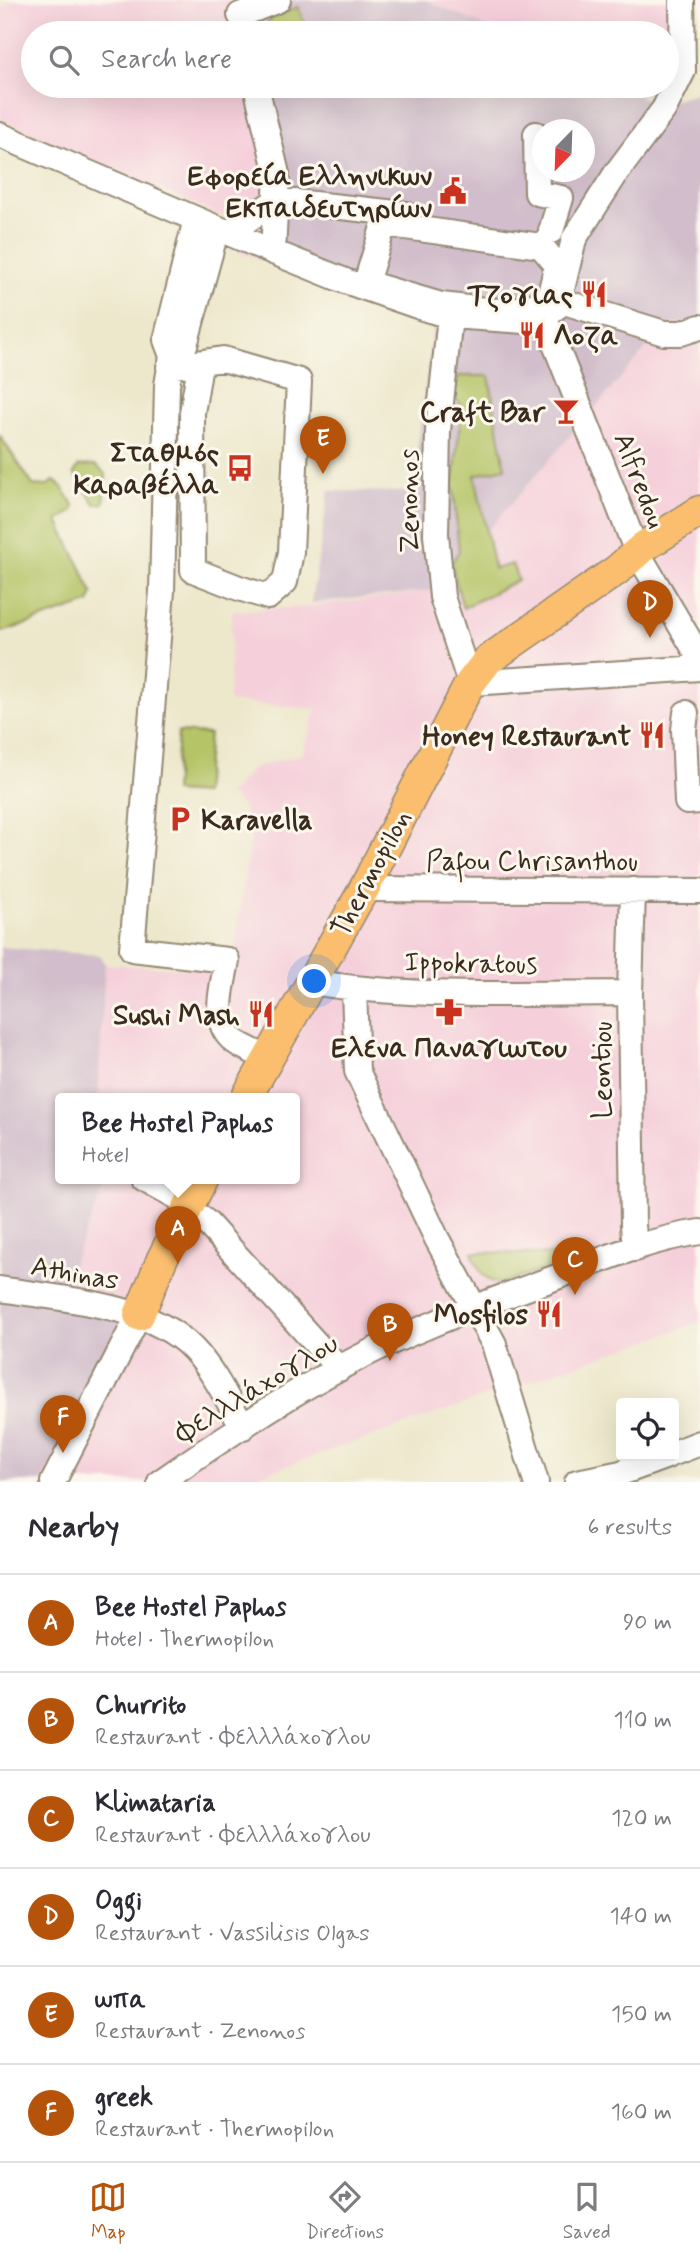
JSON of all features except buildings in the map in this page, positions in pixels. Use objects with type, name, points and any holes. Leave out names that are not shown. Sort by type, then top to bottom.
[{"type":"main road","name":"Thermopilon","points":[[249,1093],[364,888],[470,683],[488,660],[617,570],[637,552],[700,512]]},
{"type":"main road","points":[[139,1315],[162,1259],[200,1184]]},
{"type":"street","points":[[239,16],[278,0]]},
{"type":"street","points":[[679,88],[691,71],[682,0]]},
{"type":"street","points":[[259,98],[277,174],[273,252]]},
{"type":"street","points":[[555,239],[384,224],[366,283],[441,305],[494,311],[529,308],[549,298],[557,265],[555,239],[617,172],[672,98]]},
{"type":"street","points":[[0,135],[345,281],[450,316],[525,321],[552,309],[664,333],[681,333],[700,327]]},
{"type":"street","points":[[537,182],[537,193],[561,198],[555,239],[552,309]]},
{"type":"street","points":[[214,227],[276,200],[555,239]]},
{"type":"street","points":[[214,227],[185,345],[171,361],[162,591],[132,950],[227,960],[220,1005],[222,1024],[229,1037],[267,1058]]},
{"type":"street","name":"Alfredou","points":[[552,309],[637,552],[700,657]]},
{"type":"street","name":"Zenonos","points":[[450,316],[438,431],[436,534],[442,597],[470,683]]},
{"type":"street","points":[[171,361],[200,364],[223,359],[299,381],[288,573],[280,588],[268,597],[193,570],[192,413],[200,364]]},
{"type":"street","points":[[470,683],[700,668]]},
{"type":"street","points":[[685,713],[687,802],[700,801]]},
{"type":"street","name":"Pafou Chrisanthou","points":[[364,888],[700,891]]},
{"type":"street","name":"Leontiou","points":[[634,890],[630,993],[635,1249]]},
{"type":"street","name":"Ippokratous","points":[[311,982],[354,989],[495,994],[630,993]]},
{"type":"street","points":[[354,989],[357,1071],[437,1238],[494,1344],[536,1482]]},
{"type":"street","points":[[153,1184],[189,1206],[339,1368]]},
{"type":"street","name":"Φελλλάχογλου","points":[[160,1482],[183,1475],[243,1427],[339,1368],[394,1341],[475,1307],[635,1249],[679,1235],[700,1233]]},
{"type":"street","name":"Athinas","points":[[0,1289],[115,1308],[139,1315],[184,1340],[207,1365],[243,1427]]},
{"type":"street","points":[[53,1482],[139,1315]]},
{"type":"street","points":[[679,1451],[700,1443]]},
{"type":"street","points":[[577,1482],[621,1473],[653,1461]]},
{"type":"shaded area","points":[[14,0],[254,0],[231,9],[234,21],[21,21],[21,98],[253,98],[273,178],[272,261],[239,253],[233,221],[0,119],[0,9]]},
{"type":"shaded area","points":[[254,0],[425,0],[473,21],[234,21],[231,9]]},
{"type":"shaded area","points":[[425,0],[672,0],[672,21],[473,21]]},
{"type":"shaded area","points":[[700,92],[700,320],[667,325],[436,590],[311,603],[329,491],[412,492],[433,326],[272,261],[273,178],[253,98],[644,98],[657,104]]},
{"type":"shaded area","points":[[700,320],[700,1322],[260,1475],[253,1482],[41,1482],[49,1466],[59,1293],[105,1184],[300,1184],[300,1093],[98,1093],[105,964],[231,971],[251,834],[242,805],[229,794],[255,767],[302,754],[317,709],[229,702],[232,611],[304,607],[436,590],[667,325]]},
{"type":"shaded area","points":[[0,947],[100,955],[105,964],[98,1093],[55,1093],[55,1184],[105,1184],[60,1293],[126,1312],[41,1482],[0,1482]]},
{"type":"green space","points":[[298,7],[303,21],[269,21],[272,17]]},
{"type":"green space","points":[[459,376],[489,376],[505,468],[475,475],[494,569],[512,564],[518,580],[463,608],[451,564],[459,551],[453,485],[462,407],[453,395]]},
{"type":"green space","points":[[0,436],[33,485],[46,486],[54,481],[61,486],[74,505],[73,511],[58,521],[93,593],[89,603],[3,632],[0,630]]},
{"type":"green space","points":[[95,465],[106,474],[104,503],[95,504],[74,473],[79,466]]},
{"type":"green space","points":[[178,732],[209,734],[204,794],[174,792]]},
{"type":"green space","points":[[472,1252],[585,1256],[500,1284],[485,1277]]},
{"type":"place","name":"Εφορεία Ελληνικων Εκπαιδευτηρίων","points":[[453,191]]},
{"type":"place","name":"Τζογιας","points":[[594,294]]},
{"type":"place","name":"Λοζα","points":[[532,335]]},
{"type":"place","name":"Craft Bar","points":[[566,411]]},
{"type":"place","name":"Σταθμός Καραβέλλα","points":[[240,468]]},
{"type":"place","name":"ωπα","points":[[323,474]]},
{"type":"place","name":"Oggi","points":[[650,638]]},
{"type":"place","name":"Honey Restaurant","points":[[652,735]]},
{"type":"place","name":"Karavella","points":[[180,819]]},
{"type":"place","name":"Ελενα Παναγιωτου","points":[[449,1012]]},
{"type":"place","name":"Sushi Mash","points":[[261,1014]]},
{"type":"place","name":"Bee Hostel Paphos","points":[[178,1264]]},
{"type":"place","name":"Klimataria","points":[[575,1295]]},
{"type":"place","name":"Mosfilos","points":[[549,1314]]},
{"type":"place","name":"Churrito","points":[[390,1361]]},
{"type":"place","name":"greek","points":[[63,1453]]}]
